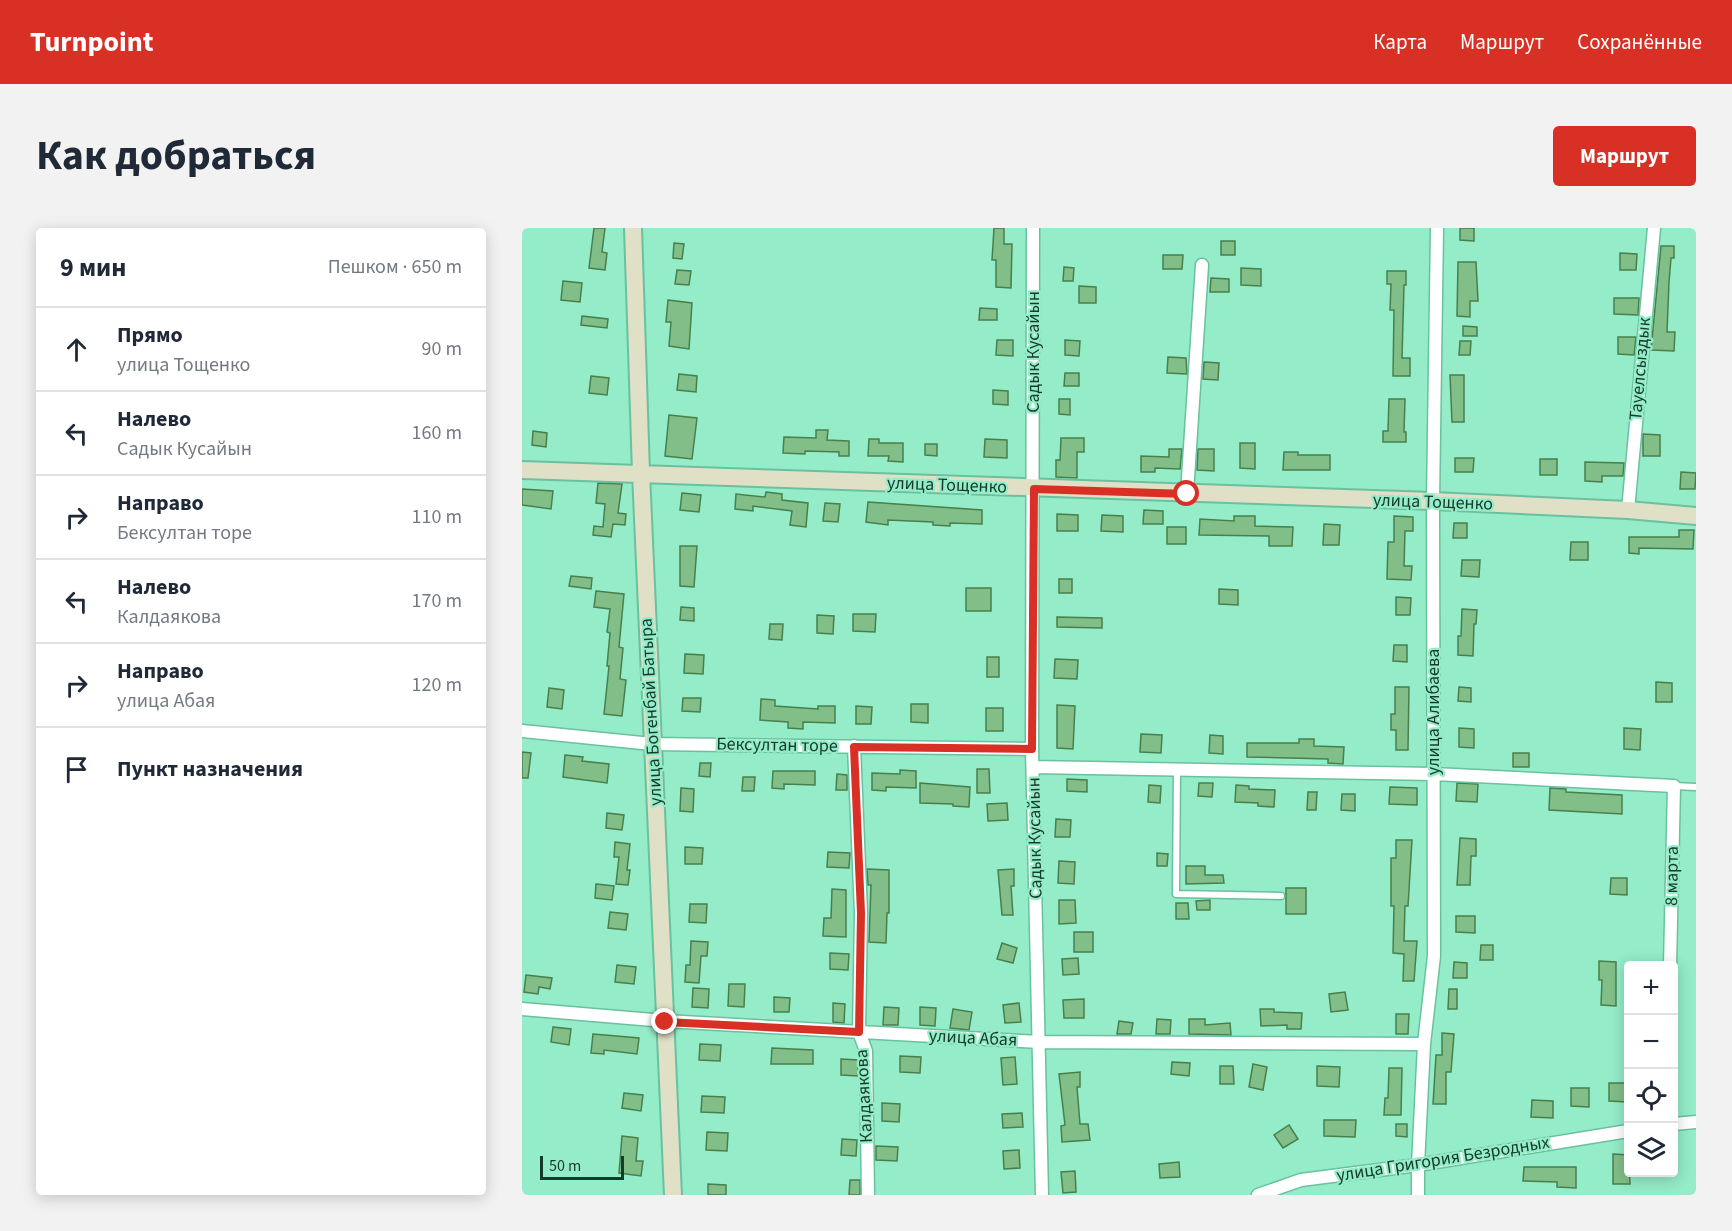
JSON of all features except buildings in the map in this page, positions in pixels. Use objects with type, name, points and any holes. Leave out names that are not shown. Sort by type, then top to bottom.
[{"type":"street","name":"улица Богенбай Батыра","points":[[633,228],[640,474],[673,1195]]},
{"type":"street","name":"Садык Кусайын","points":[[1033,228],[1032,749],[1042,1195]]},
{"type":"street","name":"улица Алибаева","points":[[1418,1195],[1424,1044],[1434,956],[1433,501],[1437,228]]},
{"type":"street","name":"Тауелсыздык","points":[[1628,510],[1654,228]]},
{"type":"street","points":[[1187,494],[1202,265]]},
{"type":"street","name":"улица Тощенко","points":[[522,470],[1433,501],[1628,510],[1696,516]]},
{"type":"street","name":"Бексултан торе","points":[[522,731],[652,744],[1032,749]]},
{"type":"street","name":"Калдаякова","points":[[854,747],[861,913],[859,1032],[866,1051],[868,1195]]},
{"type":"street","points":[[1033,767],[1434,774],[1674,786]]},
{"type":"street","name":"8 марта","points":[[1670,961],[1674,786]]},
{"type":"street","name":"улица Абая","points":[[522,1009],[665,1022],[1040,1042],[1424,1044]]},
{"type":"street","points":[[1678,1124],[1696,1122]]},
{"type":"street","name":"улица Григория Безродных","points":[[1258,1195],[1300,1180],[1418,1165],[1624,1132]]},
{"type":"lane","points":[[1177,770],[1176,894],[1281,896]]},
{"type":"lane","points":[[1674,786],[1696,787]]},
{"type":"route","points":[[665,1022],[859,1032],[861,913],[854,747],[1032,749],[1034,489],[1187,494]]}]
